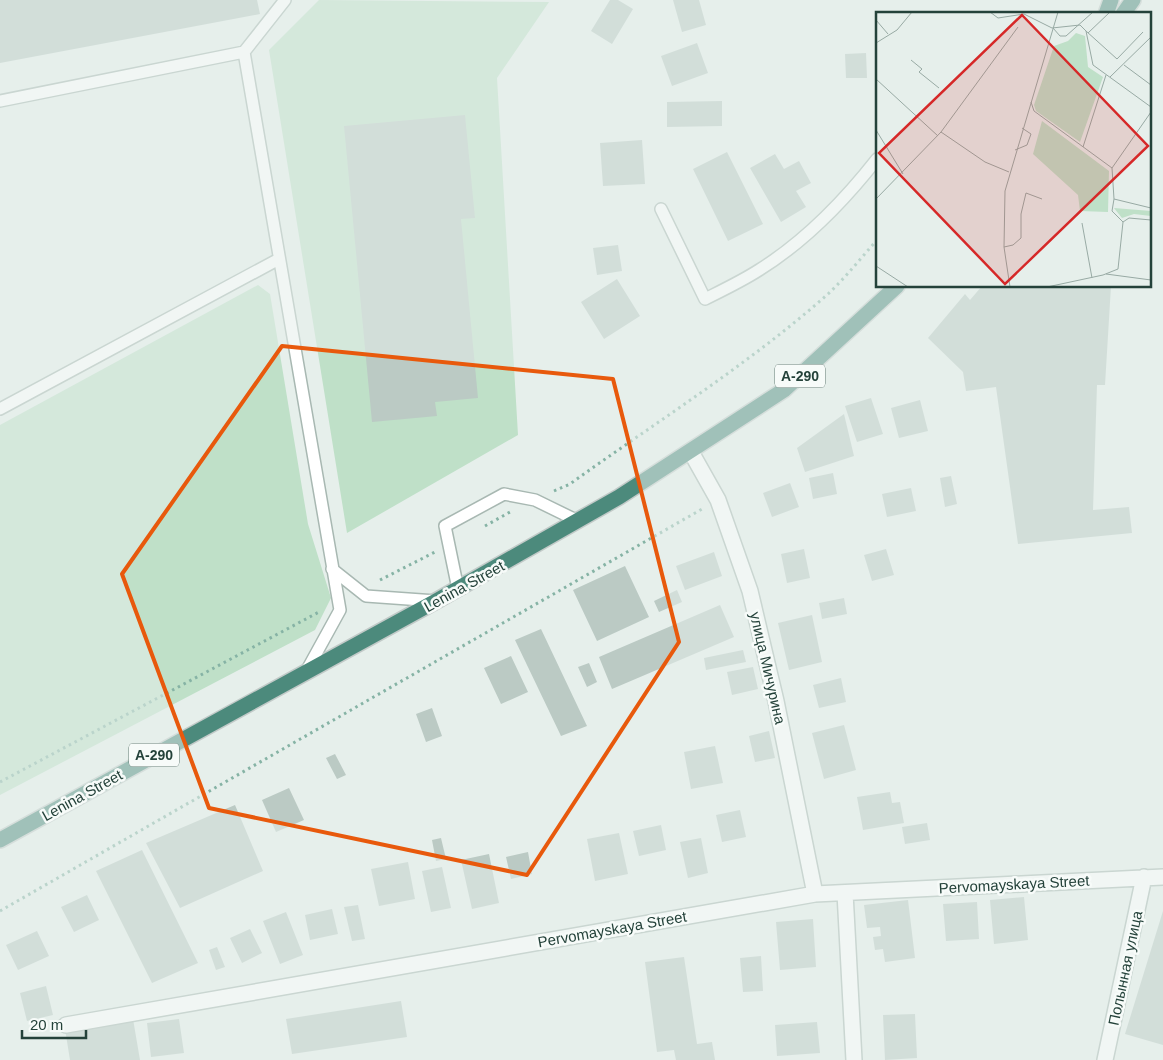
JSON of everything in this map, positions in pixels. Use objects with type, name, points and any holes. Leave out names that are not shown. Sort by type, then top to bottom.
[{"type":"highway","points":[[1107,12],[1111,0]]},
{"type":"highway","points":[[1124,12],[1133,0]]},
{"type":"highway","name":"Lenina Street","points":[[0,840],[307,670],[458,589],[578,521],[691,452],[784,390],[879,305],[895,288]]},
{"type":"street","name":"улица Мичурина","points":[[691,452],[718,500],[750,591],[776,700],[815,894]]},
{"type":"street","name":"Полынная улица","points":[[1105,1060],[1144,877]]},
{"type":"street","name":"Pervomayskaya Street","points":[[66,1025],[815,894],[1163,877]]},
{"type":"street","points":[[845,893],[854,1060]]},
{"type":"lane","points":[[0,101],[244,52],[285,0]]},
{"type":"lane","points":[[244,52],[340,610],[307,670]]},
{"type":"lane","points":[[661,208],[704,299],[760,270],[813,229],[856,185],[876,160]]},
{"type":"lane","points":[[0,408],[279,259]]},
{"type":"lane","points":[[458,589],[445,526],[504,494],[535,500],[578,521]]},
{"type":"lane","points":[[332,569],[366,596],[436,601]]},
{"type":"path","points":[[0,911],[718,500]]},
{"type":"highlighted area","points":[[282,346],[613,379],[679,642],[527,875],[209,808],[122,574]]},
{"type":"green space","points":[[319,0],[549,2],[497,78],[518,435],[347,533],[269,50]]},
{"type":"green space","points":[[258,285],[270,294],[308,524],[331,598],[315,630],[0,795],[0,425]]},
{"type":"building","points":[[0,0],[257,0],[260,14],[0,63]]},
{"type":"building","points":[[610,0],[618,0],[633,9],[612,44],[591,31]]},
{"type":"building","points":[[673,0],[699,0],[706,25],[682,32]]},
{"type":"building","points":[[697,43],[708,73],[672,86],[661,56]]},
{"type":"building","points":[[866,53],[867,78],[846,78],[845,54]]},
{"type":"building","points":[[722,101],[722,126],[667,127],[667,102]]},
{"type":"building","points":[[465,115],[475,218],[461,219],[478,398],[435,402],[437,416],[372,422],[344,126]]},
{"type":"building","points":[[642,140],[645,184],[603,186],[600,143]]},
{"type":"building","points":[[727,152],[763,224],[728,241],[693,169]]},
{"type":"building","points":[[775,154],[784,169],[799,161],[811,183],[796,191],[806,207],[781,222],[750,168]]},
{"type":"building","points":[[618,245],[622,271],[597,275],[593,248]]},
{"type":"building","points":[[617,279],[640,316],[604,339],[581,302]]},
{"type":"building","points":[[980,288],[1111,288],[1105,385],[1097,385],[1093,510],[1129,507],[1132,533],[1018,544],[996,387],[966,391],[963,372],[928,338],[965,294],[970,300]]},
{"type":"building","points":[[871,398],[883,434],[857,442],[845,406]]},
{"type":"building","points":[[920,400],[928,431],[899,438],[891,408]]},
{"type":"building","points":[[844,414],[854,456],[805,472],[797,448]]},
{"type":"building","points":[[833,473],[837,494],[813,499],[809,478]]},
{"type":"building","points":[[951,476],[957,504],[945,507],[940,478]]},
{"type":"building","points":[[790,483],[799,507],[772,517],[763,493]]},
{"type":"building","points":[[911,488],[916,511],[887,517],[882,494]]},
{"type":"building","points":[[804,549],[810,578],[787,583],[781,554]]},
{"type":"building","points":[[886,549],[894,575],[872,581],[864,555]]},
{"type":"building","points":[[714,552],[722,576],[685,590],[676,566]]},
{"type":"building","points":[[625,566],[649,617],[597,641],[573,590]]},
{"type":"building","points":[[677,590],[682,602],[659,612],[654,601]]},
{"type":"building","points":[[844,598],[847,614],[822,619],[819,603]]},
{"type":"building","points":[[720,605],[734,637],[612,689],[599,657]]},
{"type":"building","points":[[812,615],[822,662],[789,670],[778,623]]},
{"type":"building","points":[[541,629],[587,726],[561,736],[515,640]]},
{"type":"building","points":[[743,650],[746,662],[706,670],[704,658]]},
{"type":"building","points":[[511,656],[528,692],[501,704],[484,668]]},
{"type":"building","points":[[589,663],[597,682],[587,687],[578,667]]},
{"type":"building","points":[[753,667],[758,689],[732,695],[727,672]]},
{"type":"building","points":[[841,678],[846,702],[819,708],[813,685]]},
{"type":"building","points":[[432,708],[442,736],[426,742],[416,714]]},
{"type":"building","points":[[844,725],[856,770],[824,779],[812,733]]},
{"type":"building","points":[[769,731],[775,758],[755,762],[749,736]]},
{"type":"building","points":[[715,746],[723,783],[691,789],[684,752]]},
{"type":"building","points":[[335,754],[346,775],[337,779],[326,758]]},
{"type":"building","points":[[289,788],[304,820],[276,832],[262,800]]},
{"type":"building","points":[[890,792],[892,803],[900,802],[904,823],[863,830],[857,797]]},
{"type":"building","points":[[235,805],[263,871],[180,908],[146,843]]},
{"type":"building","points":[[740,810],[746,837],[722,842],[716,815]]},
{"type":"building","points":[[927,823],[930,840],[905,844],[902,827]]},
{"type":"building","points":[[661,825],[666,850],[639,856],[633,831]]},
{"type":"building","points":[[619,833],[628,874],[595,881],[587,839]]},
{"type":"building","points":[[441,838],[446,859],[436,861],[432,840]]},
{"type":"building","points":[[701,838],[708,873],[688,878],[680,842]]},
{"type":"building","points":[[142,850],[198,963],[152,983],[96,871]]},
{"type":"building","points":[[528,852],[532,874],[511,879],[506,857]]},
{"type":"building","points":[[489,854],[499,903],[472,909],[461,860]]},
{"type":"building","points":[[408,862],[415,899],[379,906],[371,869]]},
{"type":"building","points":[[442,867],[451,908],[431,912],[422,871]]},
{"type":"building","points":[[87,895],[99,920],[74,932],[61,907]]},
{"type":"building","points":[[1024,897],[1028,940],[994,944],[990,900]]},
{"type":"building","points":[[908,900],[915,958],[885,962],[883,949],[875,950],[873,937],[881,936],[880,927],[867,928],[864,905]]},
{"type":"building","points":[[977,902],[979,939],[946,941],[943,904]]},
{"type":"building","points":[[358,905],[365,939],[352,941],[344,907]]},
{"type":"building","points":[[332,909],[338,934],[310,940],[305,915]]},
{"type":"building","points":[[1163,911],[1163,1045],[1125,1034]]},
{"type":"building","points":[[286,912],[303,955],[280,964],[263,921]]},
{"type":"building","points":[[813,919],[816,967],[780,970],[776,922]]},
{"type":"building","points":[[250,929],[262,953],[242,963],[230,938]]},
{"type":"building","points":[[37,931],[49,956],[18,970],[6,945]]},
{"type":"building","points":[[217,947],[225,967],[216,970],[209,950]]},
{"type":"building","points":[[761,956],[763,991],[743,992],[740,958]]},
{"type":"building","points":[[684,957],[697,1044],[712,1042],[715,1060],[676,1060],[674,1050],[657,1052],[645,962]]},
{"type":"building","points":[[46,986],[53,1015],[27,1021],[20,993]]},
{"type":"building","points":[[401,1001],[407,1037],[292,1054],[286,1019]]},
{"type":"building","points":[[915,1014],[917,1058],[885,1060],[883,1015]]},
{"type":"building","points":[[133,1019],[140,1060],[70,1060],[65,1029]]},
{"type":"building","points":[[179,1019],[184,1053],[151,1057],[147,1023]]},
{"type":"building","points":[[817,1022],[820,1053],[777,1056],[775,1025]]}]
